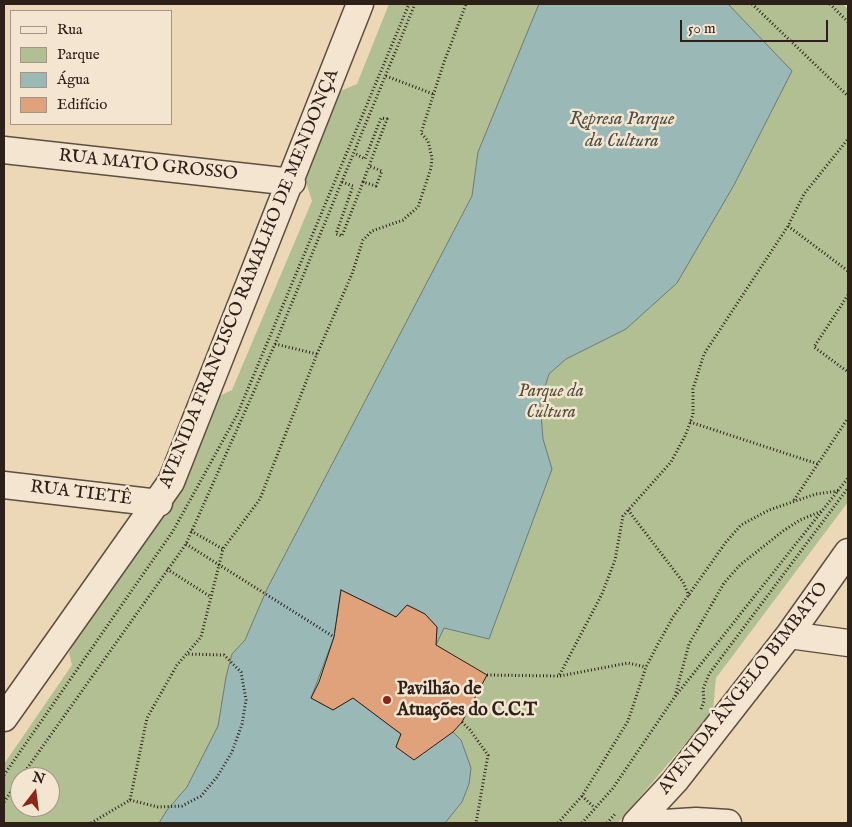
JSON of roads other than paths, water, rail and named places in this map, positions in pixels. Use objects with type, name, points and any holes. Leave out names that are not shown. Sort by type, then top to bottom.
[{"type":"street","name":"AVENIDA FRANCISCO RAMALHO DE MENDONÇA","points":[[4,718],[159,503],[171,482],[292,182],[360,4]]},
{"type":"street","name":"RUA MATO GROSSO","points":[[4,150],[292,182]]},
{"type":"street","name":"RUA TIETÊ","points":[[4,485],[159,503]]},
{"type":"street","name":"AVENIDA ÂNGELO BIMBATO","points":[[628,816],[676,781],[789,636],[846,557]]},
{"type":"street","points":[[789,636],[848,643]]},
{"type":"street","points":[[676,781],[696,822]]},
{"type":"street","points":[[664,823],[728,823]]},
{"type":"water","name":"Represa Parque da Cultura","points":[[539,4],[728,4],[792,71],[734,185],[677,283],[626,329],[566,359],[549,374],[540,403],[543,439],[552,469],[489,639],[444,628],[436,645],[437,627],[425,614],[407,605],[396,617],[341,590],[334,637],[311,698],[333,710],[353,698],[401,734],[396,747],[453,732],[461,740],[471,768],[469,784],[462,802],[445,823],[159,823],[167,810],[187,787],[218,726],[232,654],[245,640],[267,589],[472,196],[478,152]]},
{"type":"place","name":"Pavilhão de Atuações do C.C.T","points":[[387,700]]},
{"type":"park label","name":"Parque da Cultura","points":[[551,402]]}]
